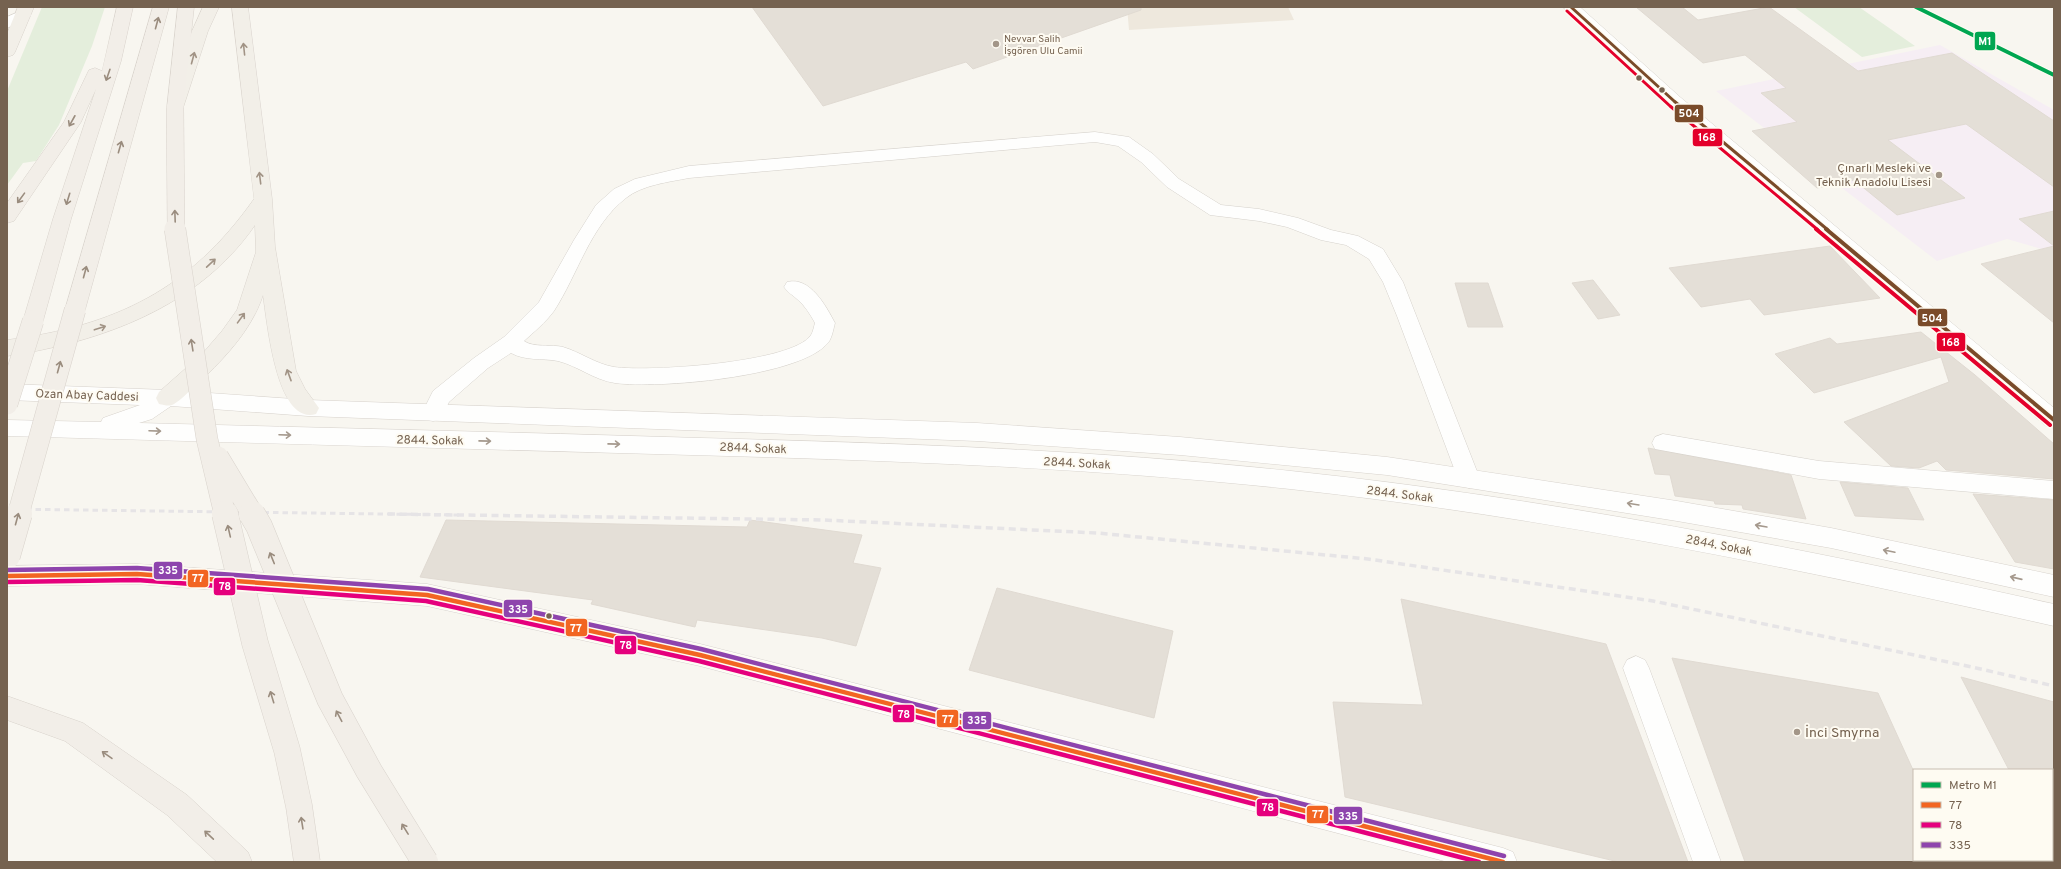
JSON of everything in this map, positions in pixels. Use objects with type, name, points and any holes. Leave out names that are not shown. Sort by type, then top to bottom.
[{"type":"highway","points":[[7,556],[161,7]]},
{"type":"highway","points":[[186,7],[175,108],[175,226],[182,280],[207,439],[255,643],[288,750],[299,806],[307,862]]},
{"type":"highway","points":[[7,217],[50,156],[78,111],[101,59],[108,36],[125,9]]},
{"type":"highway","points":[[7,404],[33,321],[62,219],[113,61],[125,9]]},
{"type":"highway","points":[[207,439],[259,526],[330,699],[369,771],[425,862]]},
{"type":"highway","points":[[7,708],[74,732],[176,804],[238,862]]},
{"type":"main road","points":[[175,108],[187,79],[198,37],[211,7]]},
{"type":"main road","points":[[240,7],[263,199],[265,247],[286,371],[296,393],[308,408]]},
{"type":"main road","points":[[1571,7],[1674,100],[2054,420]]},
{"type":"main road","points":[[7,23],[24,11]]},
{"type":"main road","points":[[7,52],[24,11]]},
{"type":"main road","points":[[433,413],[441,398],[481,364],[511,342],[546,307],[583,240],[603,209],[620,193],[641,183],[689,172],[1095,137],[1123,141],[1147,158],[1173,183],[1217,211],[1259,215],[1291,222],[1328,236],[1351,240],[1376,254],[1393,282],[1469,479]]},
{"type":"main road","points":[[7,348],[51,341],[102,328],[144,309],[179,289],[214,260],[233,240],[249,222],[263,199]]},
{"type":"main road","points":[[7,428],[88,430],[127,420],[144,413],[167,398],[208,362],[247,311],[257,281],[265,247]]},
{"type":"main road","points":[[511,342],[520,349],[539,350],[562,355],[615,375],[650,378],[681,376],[767,363],[801,353],[820,340],[825,323],[816,306],[803,293],[794,287]]},
{"type":"main road","name":"Ozan Abay Caddesi","points":[[7,392],[167,398]]},
{"type":"main road","name":"2844. Sokak","points":[[167,398],[308,408],[977,432],[1180,446],[1387,466],[1677,511],[1831,538],[2054,586]]},
{"type":"main road","name":"2844. Sokak","points":[[88,430],[728,447],[925,455],[1113,465],[1271,479],[1446,499],[1615,525],[1826,565],[2054,615]]},
{"type":"main road","points":[[1662,442],[1819,470],[2054,490]]},
{"type":"main road","points":[[7,576],[137,574],[428,595],[708,657],[1503,862]]},
{"type":"main road","points":[[1636,668],[1707,862]]},
{"type":"shaded area","points":[[1127,7],[1288,7],[1294,20],[1129,30]]},
{"type":"shaded area","name":"Çınarlı Mesleki ve Teknik Anadolu Lisesi","points":[[1940,45],[2054,110],[2054,247],[2045,250],[2007,239],[1937,261],[1716,91]]},
{"type":"green space","points":[[42,7],[105,7],[92,46],[59,125],[36,161],[23,163],[7,185],[7,91]]},
{"type":"green space","points":[[1794,7],[1859,7],[1915,46],[1862,57]]},
{"type":"building","points":[[752,7],[1141,7],[1141,10],[973,69],[966,62],[823,106]]},
{"type":"building","points":[[1636,7],[1682,7],[1698,20],[1769,7],[1858,71],[1952,53],[2054,121],[2054,187],[1966,124],[1888,140],[1965,198],[1897,215],[1854,180],[1817,188],[1752,131],[1797,122],[1761,93],[1786,88],[1745,55],[1703,63]]},
{"type":"building","points":[[2054,211],[2054,246],[2019,219]]},
{"type":"building","points":[[1830,246],[1880,298],[1764,315],[1750,299],[1701,307],[1669,268]]},
{"type":"building","points":[[2054,246],[2054,323],[1981,264]]},
{"type":"building","points":[[1593,280],[1620,315],[1598,319],[1572,283]]},
{"type":"building","points":[[1455,283],[1488,283],[1503,327],[1468,327]]},
{"type":"building","points":[[1921,332],[1975,375],[2054,444],[2054,479],[1946,470],[1937,461],[1919,468],[1891,466],[1844,422],[1949,382],[1941,357],[1814,393],[1775,354],[1830,338],[1837,344]]},
{"type":"building","points":[[1648,448],[1791,475],[1806,519],[1743,509],[1742,505],[1715,504],[1714,501],[1675,496],[1670,475],[1655,474]]},
{"type":"building","points":[[1840,482],[1908,488],[1924,520],[1855,516]]},
{"type":"building","points":[[1973,494],[2054,500],[2054,569],[2015,562]]},
{"type":"building","points":[[446,520],[747,527],[750,520],[862,535],[853,563],[881,568],[856,646],[822,638],[697,620],[695,627],[591,604],[593,600],[420,577]]},
{"type":"building","points":[[997,588],[1173,631],[1154,718],[969,670]]},
{"type":"building","points":[[1401,599],[1606,644],[1688,862],[1619,862],[1345,797],[1333,702],[1423,705]]},
{"type":"building","name":"İnci Smyrna","points":[[1672,658],[1878,693],[1913,770],[1914,862],[1745,862]]},
{"type":"building","points":[[1961,677],[2054,702],[2054,770],[2008,769]]},
{"type":"railway","points":[[7,509],[430,515]]},
{"type":"railway","points":[[388,514],[430,515]]},
{"type":"railway","points":[[430,515],[462,515]]},
{"type":"railway","points":[[430,515],[824,520],[1097,533],[1368,559],[1653,601],[1972,667],[2054,686]]},
{"type":"metro line","name":"M1","points":[[1916,7],[2054,75]]},
{"type":"transit line","name":"504","points":[[1571,7],[1674,101],[2054,420]]},
{"type":"transit line","name":"168","points":[[1567,11],[1670,106],[2050,425]]},
{"type":"transit line","name":"335","points":[[7,570],[137,568],[428,589],[701,649],[1504,856]]},
{"type":"transit line","name":"77","points":[[7,576],[137,574],[427,595],[700,655],[1503,862]]},
{"type":"transit line","name":"78","points":[[7,582],[137,580],[426,601],[699,661],[1479,862]]},
{"type":"place","name":"Nevvar Salih İşgören Ulu Camii","points":[[996,44]]},
{"type":"place","name":"Çınarlı Mesleki ve Teknik Anadolu Lisesi","points":[[1939,175]]},
{"type":"place","name":"İnci Smyrna","points":[[1797,732]]}]
